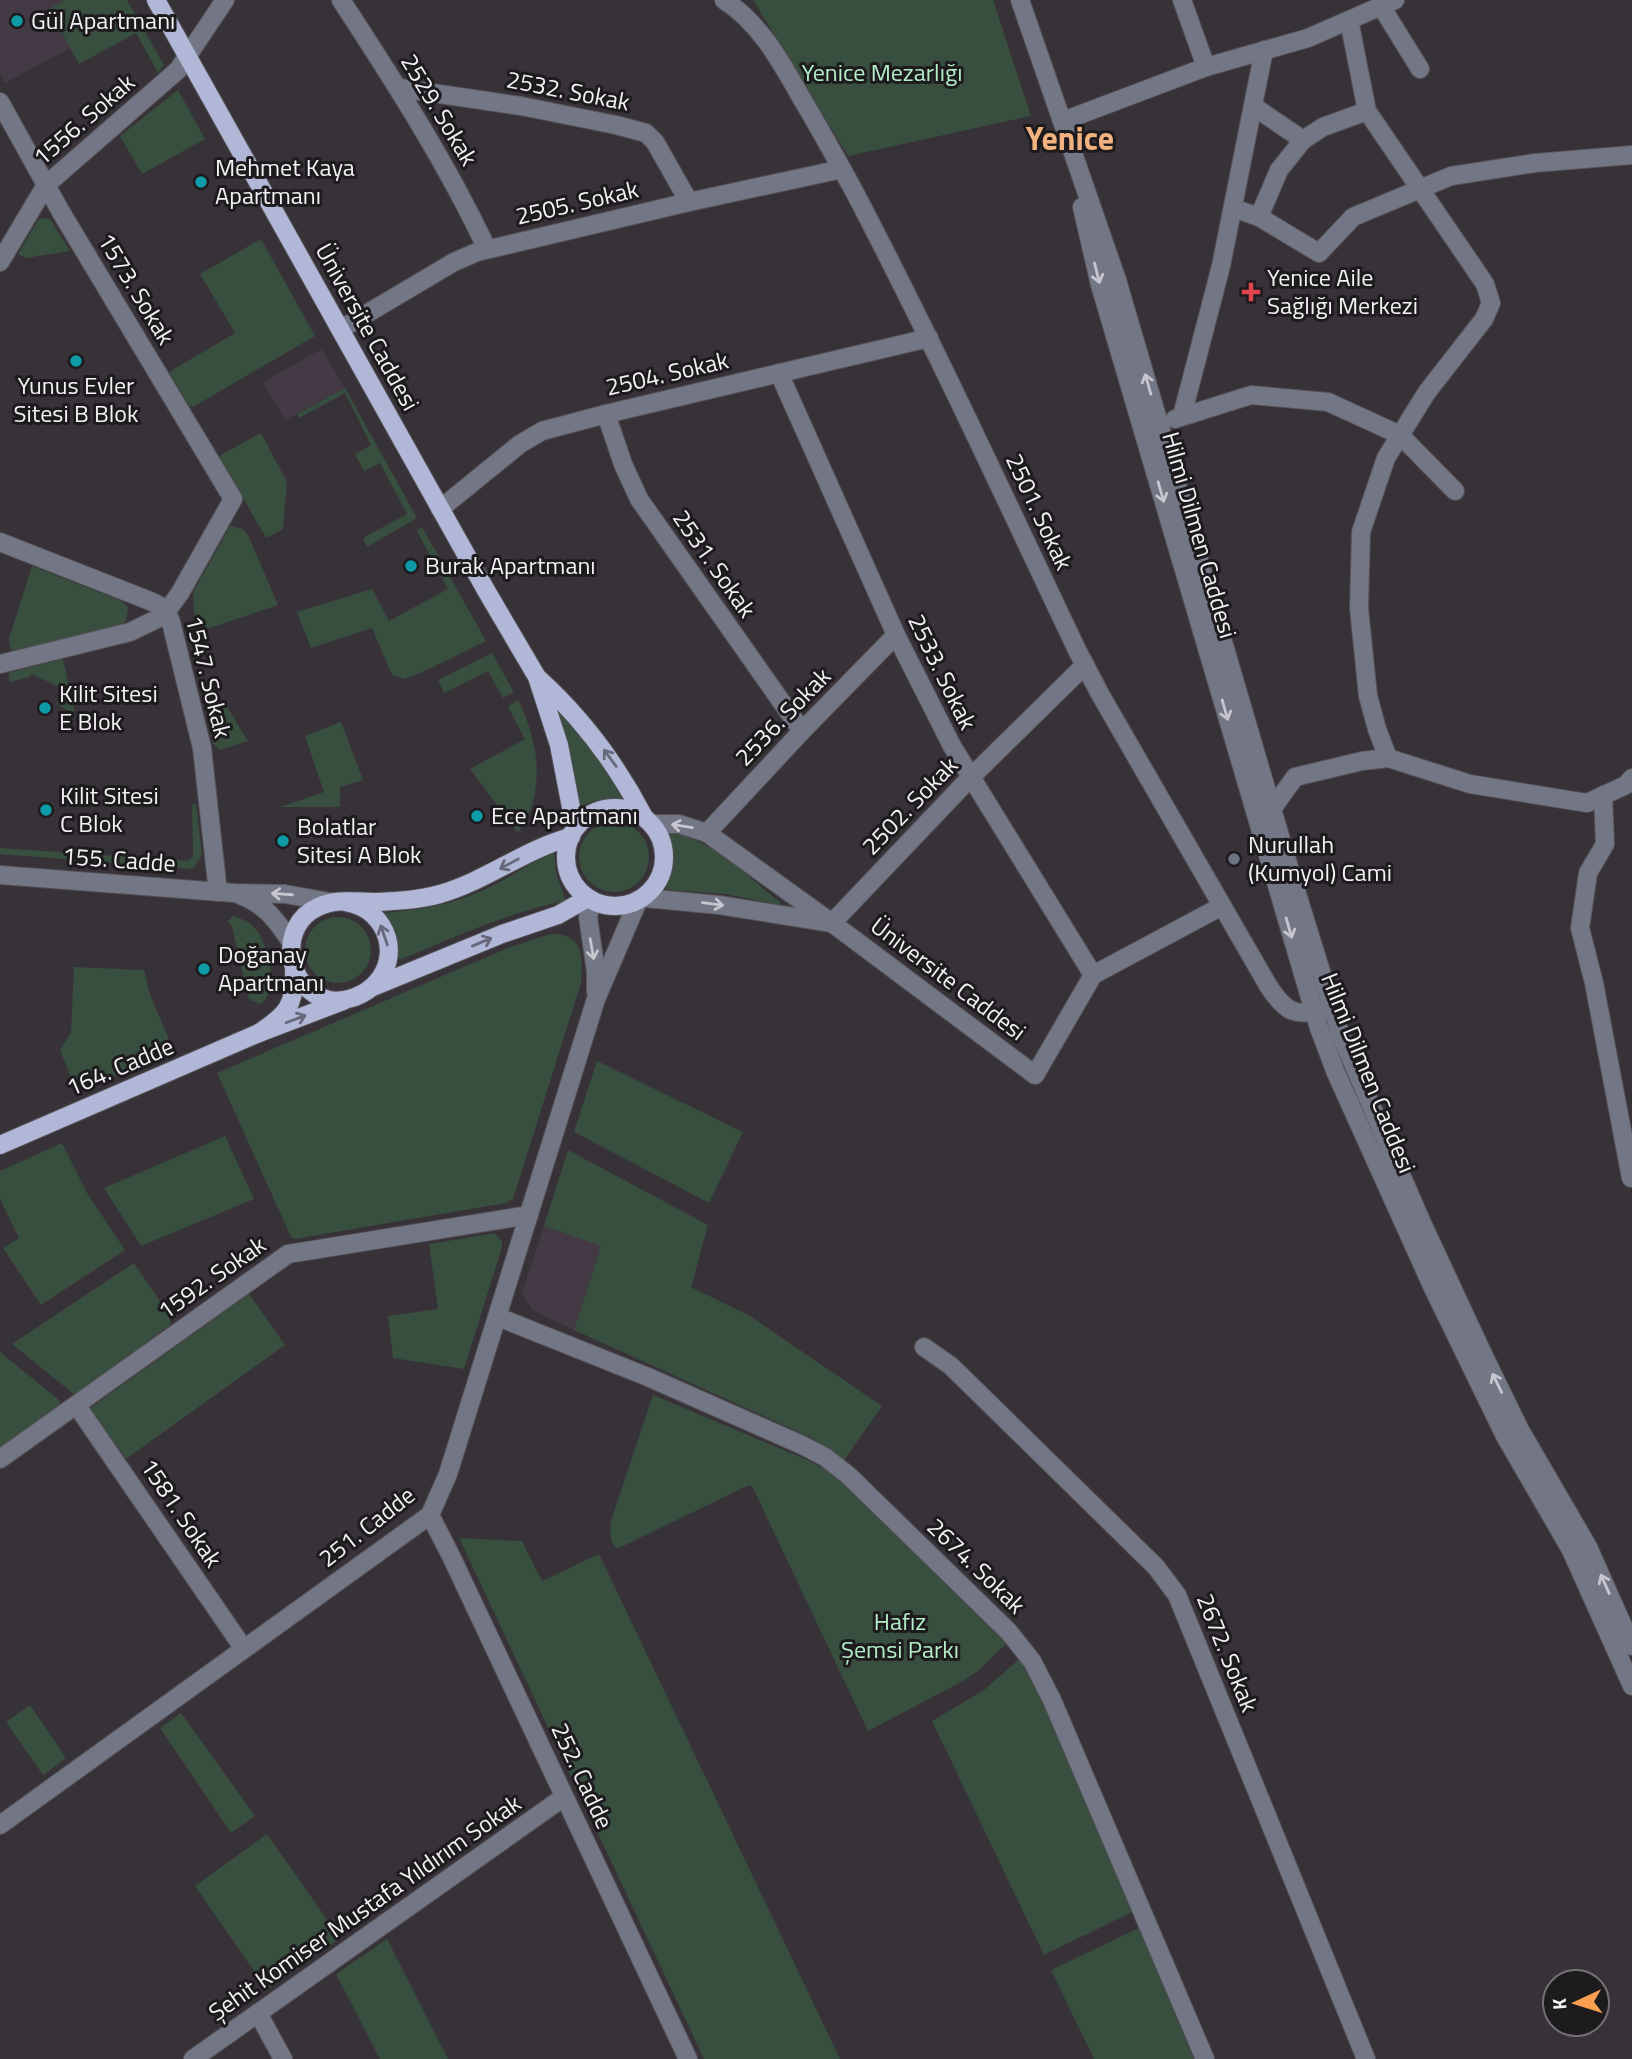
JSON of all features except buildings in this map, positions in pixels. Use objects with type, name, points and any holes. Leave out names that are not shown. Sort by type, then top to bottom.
[{"type":"main road","name":"Üniversite Caddesi","points":[[156,0],[440,509],[537,677],[558,745],[573,833]]},
{"type":"main road","name":"Üniversite Caddesi","points":[[537,677],[576,715],[605,751],[648,821]]},
{"type":"main road","points":[[609,808],[622,808],[635,812],[648,821],[657,831],[665,859],[659,880],[642,899],[618,907],[603,905],[579,891],[571,880],[566,854],[573,833],[584,819],[609,808]]},
{"type":"main road","points":[[573,833],[482,878],[439,894],[397,901],[338,902],[316,907],[304,916],[296,928],[290,957],[302,984],[313,993],[328,1000],[344,1001],[502,934],[558,915],[589,899]]},
{"type":"main road","points":[[338,902],[359,906],[373,914],[383,927],[388,943],[388,959],[383,974],[373,987]]},
{"type":"main road","name":"164. Cadde","points":[[259,1033],[290,1006],[295,991],[294,971]]},
{"type":"main road","name":"164. Cadde","points":[[0,1145],[259,1033],[344,1001]]},
{"type":"street","name":"1556. Sokak","points":[[0,262],[46,184],[166,82],[188,57],[225,0]]},
{"type":"street","name":"2529. Sokak","points":[[341,0],[399,89],[457,188],[487,249]]},
{"type":"street","name":"2501. Sokak","points":[[724,0],[737,8],[769,45],[842,169],[929,338],[1085,665],[1269,987],[1287,1009],[1295,1012],[1322,1009]]},
{"type":"street","name":"Hilmi Dilmen Caddesi","points":[[1020,0],[1117,280],[1272,809],[1336,1073],[1439,1301],[1499,1424],[1571,1550],[1632,1686]]},
{"type":"street","points":[[1182,0],[1206,67]]},
{"type":"street","points":[[1063,121],[1206,67],[1308,38],[1388,3],[1420,69]]},
{"type":"street","points":[[1349,20],[1367,111],[1485,284],[1491,303],[1484,319],[1427,392],[1386,458],[1361,532],[1359,608],[1368,696],[1388,758]]},
{"type":"street","points":[[1182,416],[1221,266],[1265,50]]},
{"type":"street","name":"2532. Sokak","points":[[399,89],[521,106],[646,133],[655,142],[689,202]]},
{"type":"street","name":"1573. Sokak","points":[[0,102],[233,499],[167,611]]},
{"type":"street","points":[[1253,106],[1303,140]]},
{"type":"street","points":[[1259,217],[1279,170],[1303,140],[1323,127],[1367,111]]},
{"type":"street","points":[[1233,208],[1259,217],[1319,253],[1353,217],[1451,176],[1535,163],[1632,155]]},
{"type":"street","name":"Hilmi Dilmen Caddesi","points":[[1074,158],[1100,285],[1322,1009],[1359,1079],[1482,1352],[1520,1430],[1588,1547],[1632,1646]]},
{"type":"street","name":"2505. Sokak","points":[[341,329],[454,262],[487,249],[842,169]]},
{"type":"street","name":"2504. Sokak","points":[[440,509],[531,437],[556,427],[929,338]]},
{"type":"street","name":"2533. Sokak","points":[[779,373],[896,635],[952,746],[1093,975]]},
{"type":"street","points":[[1159,423],[1251,395],[1328,402],[1400,435],[1455,491]]},
{"type":"street","name":"2531. Sokak","points":[[606,414],[623,464],[639,499],[802,731]]},
{"type":"street","name":"1547. Sokak","points":[[0,542],[150,601],[167,611],[202,748],[225,893]]},
{"type":"street","points":[[0,664],[130,632],[149,624],[167,611]]},
{"type":"street","name":"2536. Sokak","points":[[707,833],[896,635]]},
{"type":"street","name":"2502. Sokak","points":[[832,923],[970,778],[1085,665]]},
{"type":"street","points":[[1272,809],[1295,777],[1362,761],[1388,758],[1470,784],[1587,803],[1626,785],[1632,778]]},
{"type":"street","points":[[1603,796],[1605,844],[1588,873],[1580,928],[1594,983],[1631,1178]]},
{"type":"street","name":"Üniversite Caddesi","points":[[648,821],[679,824],[707,833],[1035,1075],[1093,975]]},
{"type":"street","name":"155. Cadde","points":[[0,875],[225,893],[285,894],[338,902]]},
{"type":"street","name":"155. Cadde","points":[[225,893],[251,899],[267,910],[291,942]]},
{"type":"street","name":"251. Cadde","points":[[589,899],[588,917],[596,972],[596,999]]},
{"type":"street","name":"Üniversite Caddesi","points":[[642,899],[719,905],[832,923]]},
{"type":"street","name":"251. Cadde","points":[[0,1825],[430,1515],[448,1474],[596,999],[642,899]]},
{"type":"street","points":[[1093,975],[1222,906]]},
{"type":"street","name":"1592. Sokak","points":[[0,1460],[288,1254],[529,1215]]},
{"type":"street","name":"2674. Sokak","points":[[498,1317],[648,1377],[825,1457],[848,1475],[1009,1632],[1032,1661],[1052,1700],[1205,2059]]},
{"type":"street","name":"2672. Sokak","points":[[924,1347],[944,1360],[971,1385],[1156,1567],[1177,1595],[1366,2059]]},
{"type":"street","name":"1581. Sokak","points":[[77,1406],[244,1649]]},
{"type":"street","name":"252. Cadde","points":[[430,1515],[688,2059]]},
{"type":"street","name":"Şehit Komiser Mustafa Yıldırım Sokak","points":[[193,2059],[565,1797]]},
{"type":"street","points":[[258,2013],[283,2059]]},
{"type":"shaded area","points":[[0,0],[64,0],[49,9],[70,48],[5,83],[0,74]]},
{"type":"shaded area","points":[[322,349],[345,388],[285,420],[263,382]]},
{"type":"shaded area","points":[[544,1226],[601,1246],[574,1330],[532,1310],[522,1293]]},
{"type":"green space","points":[[64,0],[127,0],[164,65],[158,73],[136,33],[79,64],[49,9]]},
{"type":"green space","name":"Yenice Mezarlığı","points":[[753,0],[993,0],[1031,116],[848,156]]},
{"type":"green space","points":[[178,90],[205,139],[142,174],[120,136]]},
{"type":"green space","points":[[50,219],[70,251],[26,258],[18,254],[38,220]]},
{"type":"green space","points":[[261,239],[315,336],[193,407],[189,406],[169,372],[235,333],[200,274]]},
{"type":"green space","points":[[345,388],[417,518],[367,547],[363,538],[407,514],[380,463],[364,471],[355,454],[371,445],[345,393],[299,418],[297,414]]},
{"type":"green space","points":[[261,433],[287,482],[283,529],[266,538],[219,456]]},
{"type":"green space","points":[[230,526],[243,529],[248,535],[278,605],[195,633],[193,592]]},
{"type":"green space","points":[[422,527],[486,641],[405,679],[392,675],[372,628],[311,648],[297,612],[372,589],[389,621],[448,589],[417,531]]},
{"type":"green space","points":[[32,566],[122,601],[128,607],[126,621],[118,626],[11,651],[9,639]]},
{"type":"green space","points":[[492,653],[514,692],[503,698],[488,671],[444,693],[438,680]]},
{"type":"green space","points":[[63,659],[75,714],[56,704],[63,689],[32,674],[10,682],[8,673]]},
{"type":"green space","points":[[553,699],[556,699],[626,801],[602,801],[578,807],[567,742]]},
{"type":"green space","points":[[518,700],[531,734],[537,768],[533,801],[518,833],[470,769],[525,739],[508,707]]},
{"type":"green space","points":[[219,701],[226,705],[248,741],[220,750],[213,744],[204,702]]},
{"type":"green space","points":[[341,722],[363,780],[340,787],[340,807],[280,807],[324,792],[305,736]]},
{"type":"green space","points":[[196,804],[202,855],[193,869],[0,854],[0,848],[188,861],[193,856],[192,805]]},
{"type":"green space","points":[[621,822],[634,828],[643,837],[647,843],[647,871],[639,882],[628,890],[607,892],[589,882],[581,871],[579,850],[589,832],[600,824]]},
{"type":"green space","points":[[668,833],[698,841],[713,849],[742,870],[780,902],[780,905],[726,894],[666,890],[672,860]]},
{"type":"green space","points":[[554,850],[556,873],[566,901],[502,919],[399,960],[396,935],[383,913],[424,908],[476,894]]},
{"type":"green space","points":[[233,916],[253,926],[267,954],[270,989],[260,1004],[249,999],[232,927],[228,921]]},
{"type":"green space","points":[[331,917],[345,917],[357,922],[366,931],[371,950],[369,963],[362,974],[345,983],[331,983],[319,978],[310,969],[305,957],[305,943],[310,931],[319,922]]},
{"type":"green space","points":[[550,934],[569,938],[579,948],[581,983],[513,1199],[506,1203],[294,1239],[291,1237],[217,1073],[508,948]]},
{"type":"green space","points":[[74,967],[144,970],[149,992],[174,1051],[77,1092],[60,1050],[71,1032]]},
{"type":"green space","points":[[597,1061],[743,1132],[709,1203],[574,1132]]},
{"type":"green space","points":[[225,1136],[254,1199],[141,1246],[104,1188]]},
{"type":"green space","points":[[62,1143],[87,1193],[125,1250],[41,1305],[3,1248],[19,1238],[0,1199],[0,1171]]},
{"type":"green space","points":[[568,1150],[708,1225],[691,1287],[750,1316],[882,1406],[844,1460],[812,1438],[574,1330],[601,1246],[544,1226]]},
{"type":"green space","points":[[495,1233],[502,1242],[502,1247],[464,1369],[393,1358],[388,1316],[438,1309],[429,1244]]},
{"type":"green space","points":[[134,1263],[170,1316],[170,1325],[75,1395],[12,1344]]},
{"type":"green space","points":[[249,1294],[285,1345],[126,1459],[90,1408]]},
{"type":"green space","points":[[0,1352],[59,1400],[60,1407],[0,1448]]},
{"type":"green space","name":"Hafız Şemsi Parkı","points":[[653,1395],[810,1461],[834,1475],[1007,1643],[979,1670],[963,1681],[868,1731],[752,1486],[749,1485],[621,1547],[616,1548],[612,1542],[611,1521]]},
{"type":"green space","points":[[459,1538],[522,1541],[542,1581],[599,1554],[840,2059],[704,2059]]},
{"type":"green space","points":[[1019,1659],[1043,1703],[1132,1912],[1044,1955],[932,1721],[984,1690]]},
{"type":"green space","points":[[30,1705],[66,1758],[43,1775],[6,1722]]},
{"type":"green space","points":[[181,1713],[255,1816],[231,1833],[160,1728]]},
{"type":"green space","points":[[267,1834],[340,1938],[267,1990],[195,1886]]},
{"type":"green space","points":[[1139,1928],[1194,2059],[1094,2059],[1051,1970]]},
{"type":"green space","points":[[387,1939],[448,2059],[380,2059],[336,1974]]},
{"type":"place","name":"Gül Apartmanı","points":[[17,21]]},
{"type":"place","name":"Mehmet Kaya Apartmanı","points":[[201,182]]},
{"type":"place","name":"Yenice Aile Sağlığı Merkezi","points":[[1251,292]]},
{"type":"place","name":"Yunus Evler Sitesi B Blok","points":[[76,361]]},
{"type":"place","name":"Burak Apartmanı","points":[[411,566]]},
{"type":"place","name":"Kilit Sitesi E Blok","points":[[45,708]]},
{"type":"place","name":"Kilit Sitesi C Blok","points":[[46,810]]},
{"type":"place","name":"Ece Apartmanı","points":[[477,816]]},
{"type":"place","name":"Bolatlar Sitesi A Blok","points":[[283,841]]},
{"type":"place","name":"Nurullah (Kumyol) Cami","points":[[1234,859]]},
{"type":"place","name":"Doğanay Apartmanı","points":[[204,969]]},
{"type":"district","name":"Yenice","points":[[1070,139]]}]
